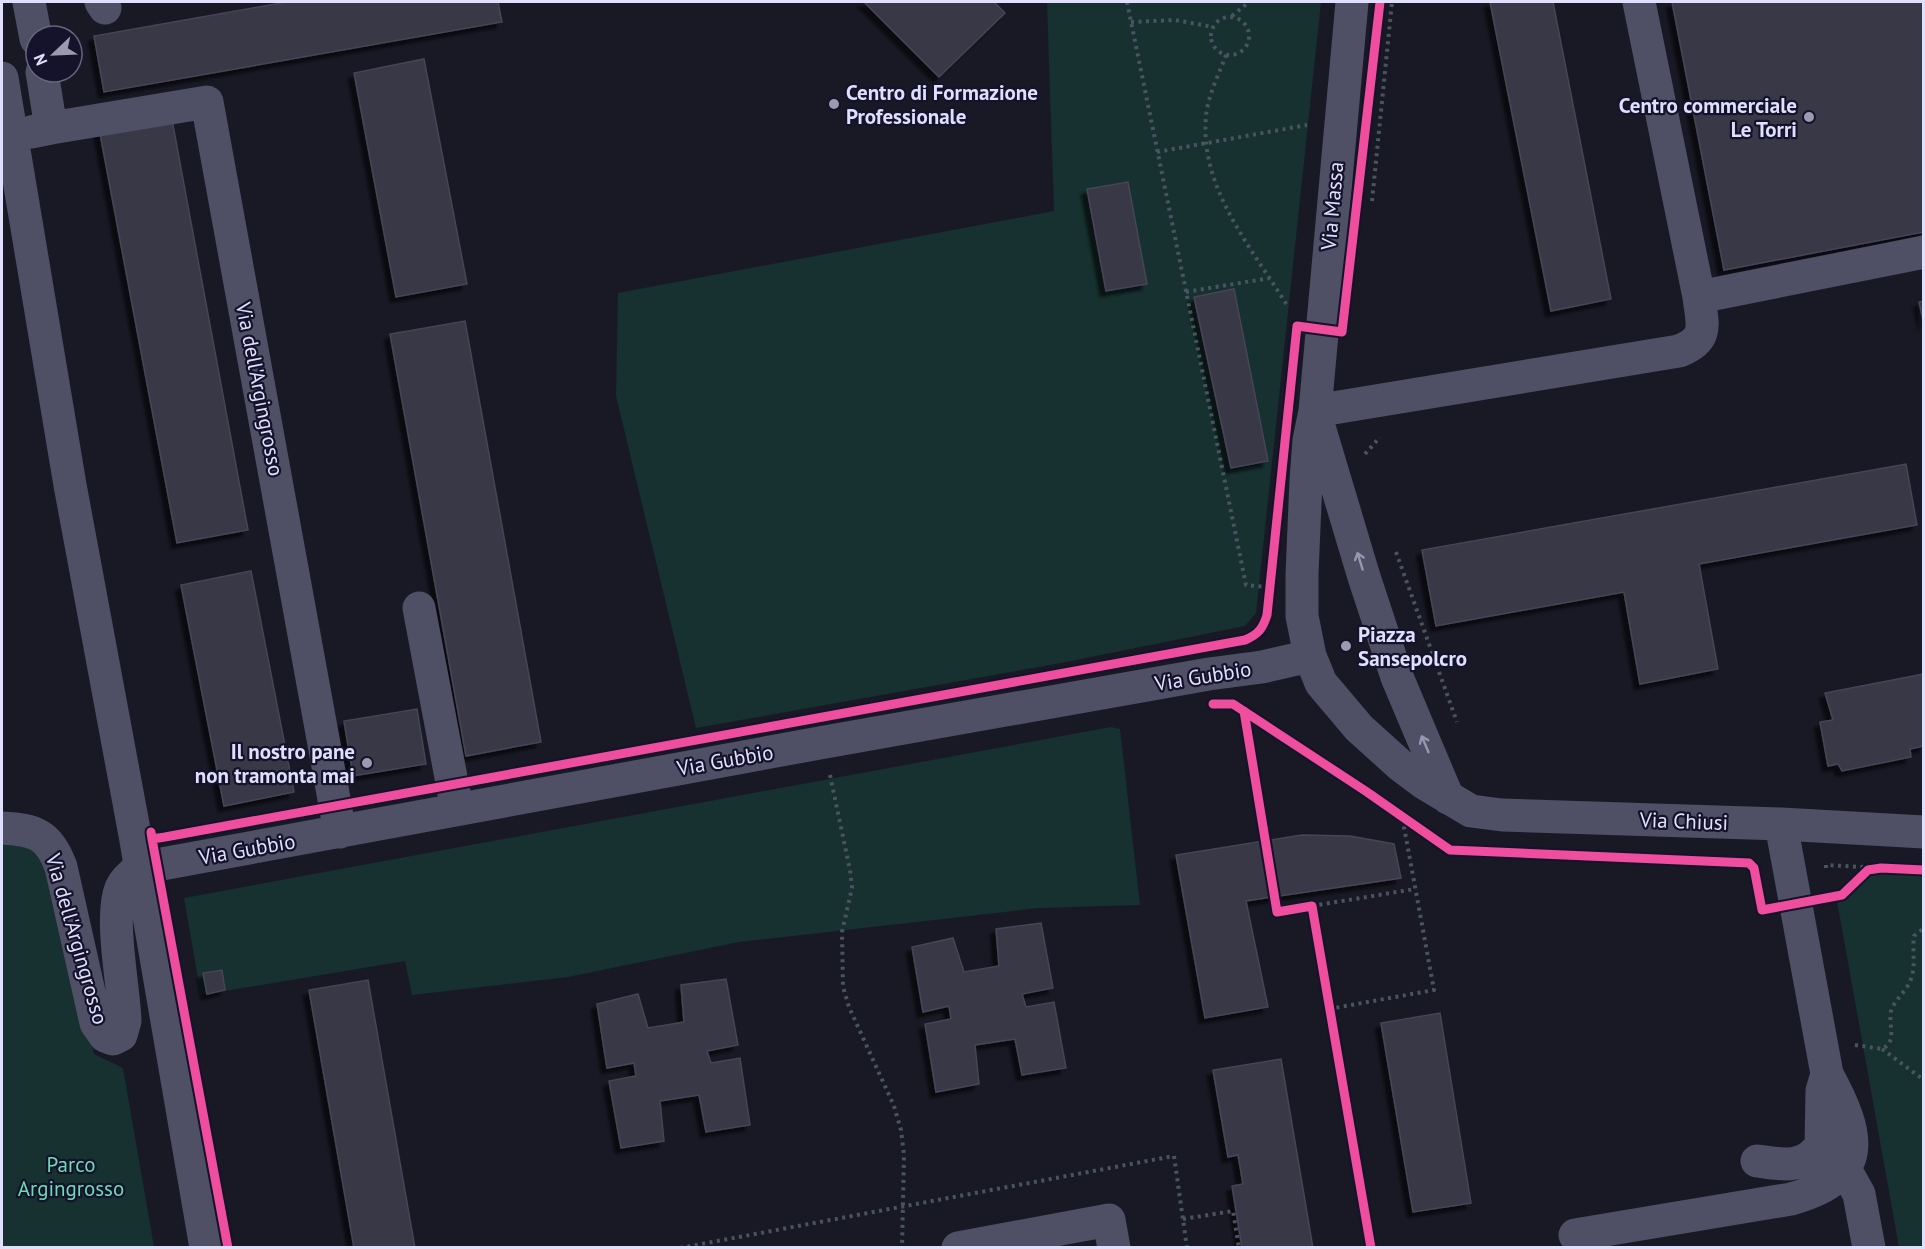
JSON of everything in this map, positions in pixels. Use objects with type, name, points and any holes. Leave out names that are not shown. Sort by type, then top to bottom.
[{"type":"street","points":[[29,2],[33,24]]},
{"type":"street","name":"Via Massa","points":[[1315,411],[1309,328],[1352,2]]},
{"type":"street","points":[[1315,411],[1679,351],[1691,346],[1700,338],[1702,324],[1699,297],[1639,2]]},
{"type":"street","points":[[2,78],[70,485],[206,1248]]},
{"type":"street","points":[[44,84],[51,128]]},
{"type":"street","name":"Via dell'Argingrosso","points":[[12,135],[207,102],[340,832]]},
{"type":"street","points":[[1699,297],[1923,252]]},
{"type":"street","points":[[1315,411],[1307,460],[1302,574],[1302,616],[1310,656],[1321,683],[1359,728],[1400,765],[1448,798]]},
{"type":"street","points":[[1315,411],[1364,577],[1397,677],[1448,798]]},
{"type":"street","points":[[419,608],[457,809]]},
{"type":"street","name":"Via Gubbio","points":[[140,868],[836,740],[1209,674],[1262,667],[1310,656]]},
{"type":"street","name":"Via Chiusi","points":[[1448,798],[1471,811],[1502,815],[1781,824],[1923,832]]},
{"type":"street","points":[[1589,1238],[1791,1199],[1816,1191],[1835,1180],[1845,1169],[1852,1151],[1851,1130],[1842,1101],[1827,1074],[1781,824]]},
{"type":"street","name":"Via dell'Argingrosso","points":[[2,828],[28,831],[38,835],[50,843],[57,855],[96,1023],[109,1038],[117,1038],[125,1026],[116,922],[117,901],[124,882],[140,868]]},
{"type":"street","points":[[1757,1161],[1789,1165],[1800,1163],[1816,1153],[1821,1145],[1822,1091],[1827,1074]]},
{"type":"street","points":[[1821,1145],[1845,1169],[1859,1194],[1869,1248]]},
{"type":"street","points":[[958,1248],[1109,1220],[1114,1248]]},
{"type":"path","points":[[1127,2],[1246,585],[1270,592],[1272,576]]},
{"type":"path","points":[[1232,17],[1244,22],[1248,28],[1249,40],[1247,46],[1238,54],[1226,55],[1215,48],[1212,43],[1213,27],[1220,19],[1232,17],[1249,2]]},
{"type":"path","points":[[1372,204],[1392,2]]},
{"type":"path","points":[[1131,22],[1175,20],[1213,27]]},
{"type":"path","points":[[1226,55],[1206,114],[1205,143],[1209,160],[1221,195],[1236,227],[1270,278],[1309,328]]},
{"type":"path","points":[[1157,152],[1302,126]]},
{"type":"path","points":[[1186,292],[1270,278]]},
{"type":"path","points":[[1364,462],[1365,452],[1388,431]]},
{"type":"path","points":[[1395,549],[1459,727]]},
{"type":"path","points":[[830,773],[852,888],[842,932],[843,987],[849,1007],[897,1114],[904,1155],[901,1207],[902,1248]]},
{"type":"path","points":[[1394,810],[1412,823]]},
{"type":"path","points":[[1329,1009],[1434,990],[1402,816]]},
{"type":"path","points":[[1859,879],[1868,870],[1892,869]]},
{"type":"path","points":[[1300,908],[1415,889]]},
{"type":"path","points":[[1311,906],[1313,917]]},
{"type":"path","points":[[1882,1049],[1890,1043],[1892,1009],[1908,989],[1913,976],[1914,936],[1923,928]]},
{"type":"path","points":[[1327,997],[1331,1020]]},
{"type":"path","points":[[1853,1045],[1882,1049],[1923,1080]]},
{"type":"path","points":[[680,1248],[1174,1156],[1187,1248]]},
{"type":"path","points":[[1183,1219],[1233,1211],[1239,1248]]},
{"type":"green space","points":[[1047,2],[1321,2],[1256,613],[1245,626],[1061,663],[696,728],[616,396],[618,293],[1054,211]]},
{"type":"green space","points":[[1111,727],[1120,729],[1140,905],[1039,908],[739,942],[568,977],[412,995],[405,961],[201,995],[184,898]]},
{"type":"green space","name":"Parco Argingrosso","points":[[2,835],[33,839],[57,878],[94,1054],[123,1068],[154,1247],[2,1247]]},
{"type":"green space","points":[[1874,873],[1923,875],[1923,1247],[1899,1247],[1837,901]]},
{"type":"building","points":[[287,2],[498,2],[502,22],[104,92],[94,36]]},
{"type":"building","points":[[864,2],[994,2],[1005,13],[939,77]]},
{"type":"building","points":[[1490,2],[1553,2],[1611,299],[1551,311]]},
{"type":"building","name":"Centro commerciale Le Torri","points":[[1672,2],[1924,2],[1924,232],[1724,270]]},
{"type":"building","points":[[424,59],[467,284],[396,297],[354,73]]},
{"type":"building","points":[[170,109],[248,530],[177,543],[98,123]]},
{"type":"building","points":[[1128,182],[1147,284],[1106,291],[1087,189]]},
{"type":"building","points":[[1234,289],[1268,461],[1231,468],[1194,297]]},
{"type":"building","points":[[1924,301],[1924,325],[1919,302]]},
{"type":"building","points":[[465,321],[541,742],[466,756],[390,334]]},
{"type":"building","points":[[1906,464],[1917,525],[1699,564],[1718,669],[1640,684],[1624,592],[1436,626],[1422,550]]},
{"type":"building","points":[[251,571],[294,792],[224,806],[181,585]]},
{"type":"building","points":[[1924,674],[1924,746],[1910,749],[1911,757],[1842,771],[1838,764],[1828,766],[1820,722],[1833,720],[1825,693]]},
{"type":"building","points":[[417,709],[426,764],[353,776],[344,721]]},
{"type":"building","points":[[1302,835],[1350,836],[1394,844],[1401,878],[1246,901],[1268,1007],[1205,1018],[1176,855]]},
{"type":"building","points":[[1041,923],[1053,988],[1022,994],[1026,1007],[1054,1002],[1066,1068],[1022,1075],[1015,1039],[975,1045],[979,1084],[936,1092],[925,1024],[951,1019],[949,1006],[923,1012],[912,947],[953,938],[964,972],[999,966],[996,929]]},
{"type":"building","points":[[222,970],[225,990],[207,994],[203,973]]},
{"type":"building","points":[[726,979],[738,1045],[707,1051],[711,1063],[740,1058],[750,1125],[706,1132],[699,1095],[660,1101],[664,1141],[621,1148],[609,1081],[636,1076],[634,1063],[607,1068],[597,1004],[638,994],[648,1028],[684,1022],[681,985]]},
{"type":"building","points":[[368,980],[415,1248],[354,1248],[309,990]]},
{"type":"building","points":[[1440,1013],[1471,1203],[1413,1212],[1381,1023]]},
{"type":"building","points":[[1281,1059],[1313,1248],[1242,1248],[1232,1186],[1243,1184],[1238,1155],[1228,1157],[1213,1070]]},
{"type":"cycle path","points":[[151,832],[152,839],[165,837],[1245,640],[1257,633],[1267,615],[1297,326],[1342,332],[1380,2]]},
{"type":"cycle path","points":[[1213,704],[1233,704],[1450,850],[1749,863],[1754,868],[1762,910],[1842,895],[1868,870],[1881,868],[1924,870]]},
{"type":"cycle path","points":[[1244,711],[1277,912],[1312,906],[1371,1248]]},
{"type":"cycle path","points":[[152,839],[228,1248]]},
{"type":"place","name":"Centro di Formazione Professionale","points":[[834,104]]},
{"type":"place","name":"Centro commerciale Le Torri","points":[[1809,117]]},
{"type":"place","name":"Piazza Sansepolcro","points":[[1346,646]]},
{"type":"place","name":"Il nostro pane non tramonta mai","points":[[367,763]]}]
